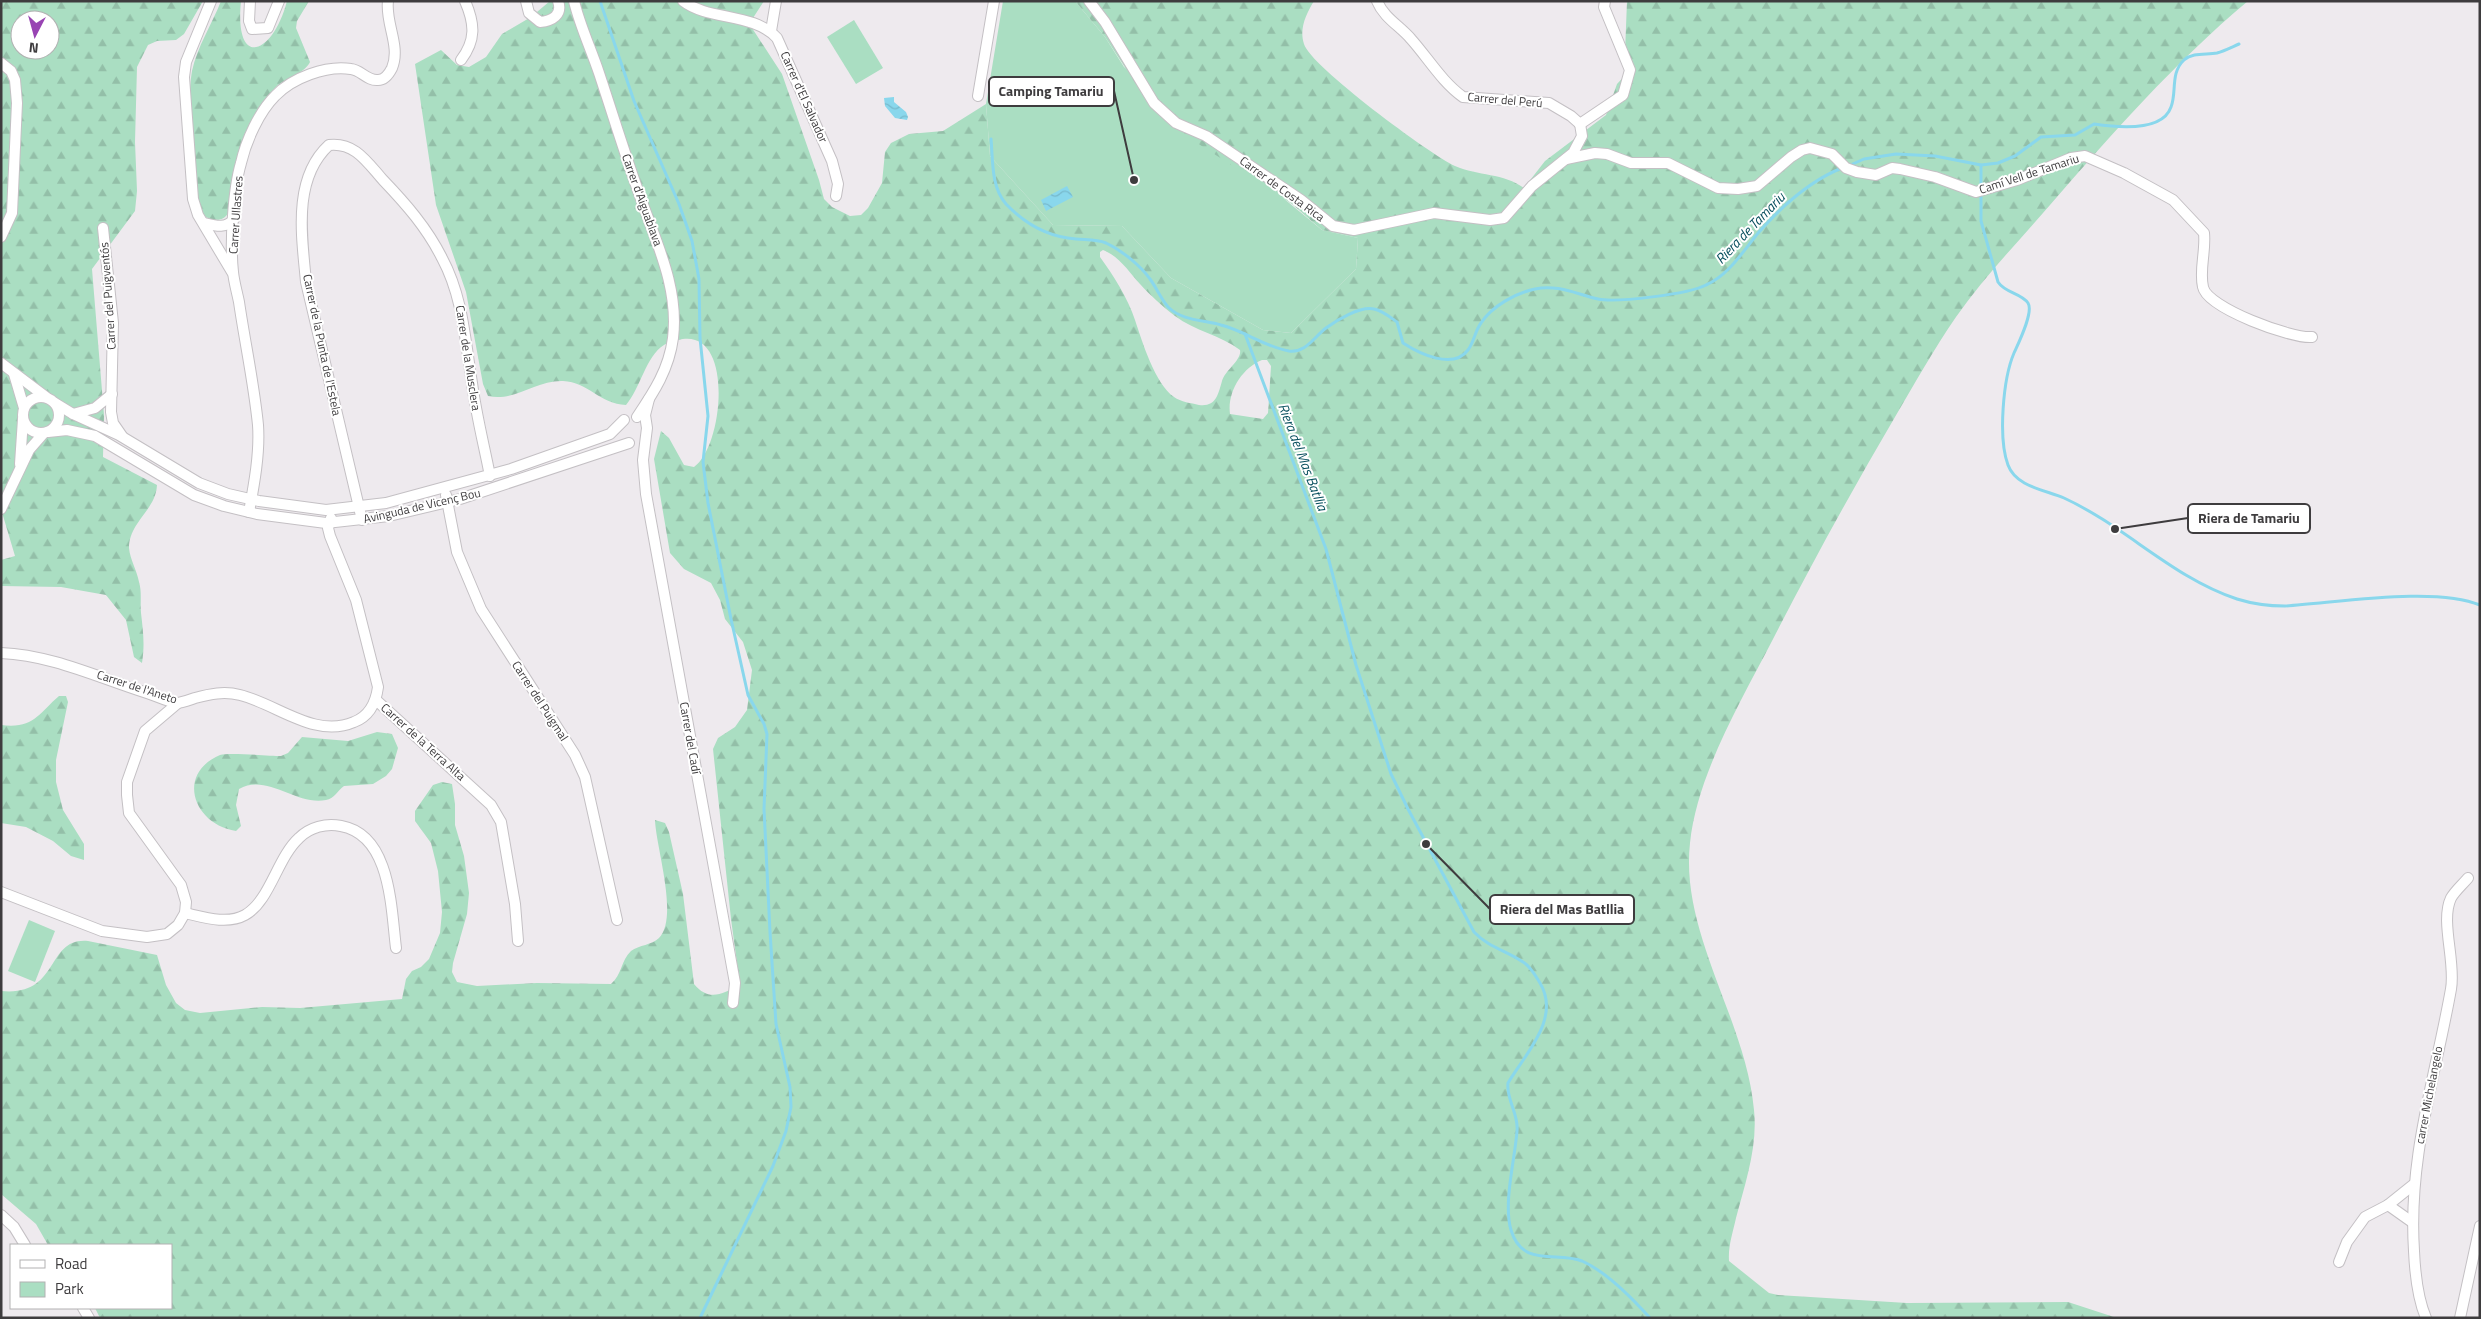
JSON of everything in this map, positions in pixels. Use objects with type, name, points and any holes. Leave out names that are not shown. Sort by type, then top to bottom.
[{"type":"street","points":[[211,1],[186,62],[184,77],[193,198],[204,223],[233,274]]},
{"type":"street","points":[[250,1],[248,21],[252,29],[261,29],[268,28],[279,1]]},
{"type":"street","name":"Carrer Ullastres","points":[[249,512],[252,499],[258,427],[233,274],[234,218],[241,162],[260,117],[273,97],[284,88],[315,73],[337,68],[353,69],[370,79],[380,80],[387,76],[392,68],[394,57],[393,34],[387,12],[388,1]]},
{"type":"street","points":[[462,60],[471,47],[472,32],[470,12],[465,1]]},
{"type":"street","points":[[526,1],[529,13],[540,22],[550,21],[556,17],[560,6],[558,1]]},
{"type":"street","name":"Carrer d'Aiguablava","points":[[574,1],[629,166],[663,257],[670,284],[673,309],[673,338],[667,363],[649,399],[644,415],[646,424]]},
{"type":"street","points":[[683,1],[759,25],[771,31],[776,1]]},
{"type":"street","points":[[978,96],[994,1]]},
{"type":"street","name":"Carrer de Costa Rica","points":[[1089,1],[1105,22],[1154,102],[1176,123],[1206,136],[1301,200],[1333,226],[1354,230],[1434,213],[1490,220],[1504,218],[1532,186],[1573,153],[1582,136],[1580,124]]},
{"type":"street","name":"Carrer del Perú","points":[[1377,1],[1385,14],[1410,37],[1453,89],[1463,97],[1549,103],[1571,116],[1580,124]]},
{"type":"street","points":[[1580,124],[1623,96],[1630,70],[1604,7],[1605,1]]},
{"type":"street","name":"Carrer d'El Salvador","points":[[771,31],[777,38],[832,161],[838,184],[836,196]]},
{"type":"street","points":[[1,63],[11,71],[15,80],[17,103],[12,213],[1,237]]},
{"type":"street","name":"Carrer de la Musclera","points":[[329,145],[344,145],[361,156],[416,216],[443,259],[455,287],[462,314],[473,393],[490,476]]},
{"type":"street","name":"Carrer de la Punta de l'Estela","points":[[329,145],[317,158],[308,179],[303,206],[303,247],[311,301],[362,520]]},
{"type":"street","name":"Camí Vell de Tamariu","points":[[1566,159],[1595,153],[1607,154],[1631,164],[1668,163],[1718,188],[1738,189],[1757,186],[1791,157],[1802,150],[1810,148],[1832,154],[1846,168],[1857,172],[1876,176],[1892,168],[1900,169],[1934,177],[1976,192],[2017,180],[2071,158],[2085,156],[2124,173],[2173,200],[2204,233],[2203,288],[2207,297],[2214,303],[2255,322],[2298,336],[2312,337]]},
{"type":"street","points":[[204,223],[226,226],[234,218]]},
{"type":"street","name":"Carrer del Puigventós","points":[[103,228],[113,323],[113,423],[124,438]]},
{"type":"street","name":"Avinguda de Vicenç Bou","points":[[1,363],[73,414],[124,438],[199,483],[228,494],[305,508],[331,510],[359,507],[444,489],[490,476],[610,434],[624,420]]},
{"type":"street","points":[[14,374],[30,430],[46,433]]},
{"type":"street","points":[[73,414],[95,408],[112,394]]},
{"type":"street","points":[[1,509],[29,450],[57,425],[60,414],[51,400],[33,399],[24,413],[20,467]]},
{"type":"street","name":"Carrer d'Aiguablava","points":[[636,417],[649,399]]},
{"type":"street","points":[[636,417],[646,424],[646,437],[641,442],[629,443],[620,433],[624,420],[636,417]]},
{"type":"street","name":"Avinguda de Vicenç Bou","points":[[46,433],[67,430],[95,436],[194,495],[224,506],[303,522],[332,523],[362,520],[448,501],[515,482],[629,443]]},
{"type":"street","name":"Carrer del Cadí","points":[[644,474],[646,437]]},
{"type":"street","name":"Carrer del Cadí","points":[[629,443],[640,458],[644,474],[735,983],[734,1003]]},
{"type":"street","name":"Carrer del Puigmal","points":[[444,489],[457,552],[481,609],[575,755],[585,777],[617,920]]},
{"type":"street","name":"Carrer de la Terra Alta","points":[[331,510],[332,523],[328,528],[356,600],[378,687],[376,700],[491,805],[501,822],[515,904],[518,941]]},
{"type":"street","name":"Carrer de l'Aneto","points":[[1,653],[30,655],[84,670],[178,703],[220,692],[238,694],[257,700],[308,723],[330,728],[346,726],[359,720],[371,710],[376,700]]},
{"type":"street","points":[[1,892],[102,931],[139,936],[167,934],[178,926],[185,913],[186,902],[181,885],[129,813],[127,782],[145,731],[178,703]]},
{"type":"street","points":[[185,913],[214,920],[242,917],[250,912],[261,899],[283,859],[298,838],[315,827],[331,824],[350,827],[369,840],[388,881],[396,948]]},
{"type":"street","name":"carrer Michelangelo","points":[[2426,1318],[2415,1272],[2412,1222],[2413,1185],[2429,1086],[2451,988],[2452,971],[2448,911],[2451,898],[2468,878]]},
{"type":"street","points":[[2339,1262],[2347,1242],[2357,1225],[2365,1217],[2388,1205],[2413,1185]]},
{"type":"street","points":[[2388,1205],[2412,1222]]},
{"type":"street","points":[[1,1215],[14,1227],[24,1244]]},
{"type":"street","points":[[2460,1318],[2480,1226]]},
{"type":"green space","points":[[1,1],[203,1],[184,34],[176,40],[157,41],[148,45],[137,67],[135,142],[137,191],[135,211],[92,269],[104,415],[103,457],[157,485],[156,494],[152,502],[133,531],[129,548],[140,590],[144,644],[142,663],[134,657],[126,620],[106,595],[61,587],[1,586],[1,560],[15,556],[1,509]]},
{"type":"green space","points":[[221,1],[241,1],[240,23],[243,38],[249,46],[256,47],[264,43],[273,33],[281,19],[287,1],[309,1],[297,21],[296,28],[310,62],[300,72],[277,86],[257,113],[248,130],[239,157],[230,210],[222,219],[215,220],[204,216],[200,210],[197,198],[190,100],[194,62]]},
{"type":"green space","points":[[550,1],[764,1],[753,18],[752,28],[782,74],[824,199],[832,207],[850,216],[861,215],[868,208],[882,183],[885,152],[891,143],[909,134],[943,131],[986,104],[990,156],[1053,225],[1122,226],[1171,278],[1263,330],[1291,333],[1356,269],[1358,238],[1322,230],[1292,204],[1166,123],[1151,107],[1105,37],[1075,1],[1314,1],[1304,22],[1302,33],[1304,44],[1311,55],[1327,71],[1373,109],[1442,159],[1455,166],[1499,177],[1524,188],[1545,161],[1606,115],[1617,84],[1630,70],[1625,53],[1627,1],[2248,1],[2195,49],[2121,125],[1990,274],[1948,329],[1847,500],[1734,713],[1701,791],[1690,843],[1690,877],[1695,910],[1704,943],[1749,1076],[1754,1110],[1755,1124],[1752,1151],[1731,1239],[1729,1261],[1769,1293],[1778,1295],[1907,1303],[2068,1302],[2117,1318],[100,1318],[96,1309],[172,1309],[172,1244],[47,1244],[36,1224],[1,1194],[1,991],[20,990],[34,985],[44,977],[65,948],[74,942],[88,941],[157,955],[166,985],[176,1003],[185,1010],[200,1013],[262,1007],[300,1008],[402,999],[406,979],[412,971],[421,967],[429,959],[440,933],[442,912],[438,871],[431,843],[415,821],[415,811],[433,785],[442,782],[452,784],[455,804],[455,825],[464,856],[469,893],[467,914],[453,963],[452,972],[457,982],[477,986],[537,983],[611,984],[631,951],[659,938],[665,928],[667,899],[655,820],[665,823],[669,832],[683,894],[694,984],[700,990],[710,995],[716,995],[740,985],[713,749],[718,738],[735,727],[747,710],[752,670],[743,642],[725,619],[720,600],[711,583],[684,569],[670,553],[654,459],[661,431],[669,438],[684,465],[694,467],[704,455],[712,437],[717,414],[719,390],[716,368],[709,351],[696,340],[678,340],[666,344],[652,357],[626,405],[609,401],[580,385],[563,381],[544,384],[507,396],[488,396],[483,384],[466,292],[436,205],[415,64],[441,50],[457,65],[469,67],[486,57],[502,34],[531,17]],"holes":[[[1103,250],[1119,260],[1148,292],[1175,316],[1240,350],[1238,358],[1224,377],[1213,402],[1205,405],[1186,402],[1174,397],[1167,391],[1150,362],[1128,303],[1100,257],[1100,252]],[[1262,360],[1267,360],[1271,366],[1268,413],[1263,419],[1230,414],[1231,397],[1237,382],[1248,369]]]},
{"type":"green space","points":[[1003,1],[1075,1],[1105,37],[1124,67],[1322,230],[1358,238],[1356,269],[1291,333],[1263,330],[1171,278],[1122,226],[1053,225],[990,156],[986,104]]},
{"type":"green space","points":[[854,20],[883,68],[856,84],[827,37]]},
{"type":"green space","points":[[59,696],[66,696],[68,702],[56,760],[56,782],[63,810],[84,844],[84,860],[71,856],[53,841],[26,827],[1,823],[1,725],[21,725],[34,719]]},
{"type":"green space","points":[[377,732],[392,734],[398,748],[392,769],[386,776],[373,784],[344,786],[329,799],[315,801],[271,787],[250,785],[239,789],[236,805],[241,826],[236,831],[221,827],[209,819],[195,798],[194,786],[198,774],[206,763],[220,755],[281,756],[288,753],[302,737],[348,741]]},
{"type":"green space","points":[[29,920],[55,931],[35,982],[8,971]]},
{"type":"water","points":[[894,97],[894,102],[906,112],[907,120],[895,118],[885,106],[884,98]]},
{"type":"water","points":[[1067,186],[1073,197],[1046,211],[1041,200]]},
{"type":"waterway","points":[[600,1],[634,101],[679,204],[692,241],[699,279],[700,338],[708,416],[703,462],[708,503],[748,695],[764,724],[767,734],[764,809],[770,932],[776,1024],[790,1087],[791,1107],[786,1131],[773,1166],[700,1318]]},
{"type":"waterway","points":[[1848,166],[1864,159],[1896,154],[1935,156],[1981,165],[1998,163],[2015,156],[2041,137],[2075,135],[2094,124],[2125,127],[2148,125],[2166,115],[2171,107],[2175,77],[2184,60],[2195,55],[2217,53],[2239,44]]},
{"type":"waterway","name":"Riera de Tamariu","points":[[991,139],[995,182],[1001,197],[1013,211],[1029,223],[1047,232],[1066,238],[1095,240],[1106,243],[1118,250],[1141,268],[1168,307],[1180,315],[1230,328],[1280,349],[1295,351],[1305,347],[1326,328],[1342,318],[1362,310],[1374,309],[1397,322],[1403,343],[1418,352],[1445,359],[1454,359],[1462,356],[1468,350],[1479,326],[1491,311],[1512,297],[1535,289],[1551,288],[1598,299],[1620,300],[1684,292],[1706,285],[1729,269],[1759,232],[1797,195],[1818,180],[1842,168]]},
{"type":"waterway","name":"Riera de Tamariu","points":[[1981,165],[1981,221],[1998,282],[2005,289],[2025,300],[2029,307],[2025,328],[2010,364],[2003,409],[2005,454],[2008,465],[2018,478],[2032,487],[2064,498],[2086,510],[2192,578],[2214,590],[2243,601],[2285,606],[2412,596],[2461,599],[2480,605]]},
{"type":"waterway","name":"Riera del Mas Batllia","points":[[1245,334],[1326,549],[1356,665],[1391,774],[1474,932],[1491,945],[1526,964],[1533,971],[1545,996],[1546,1009],[1539,1035],[1508,1083],[1509,1095],[1517,1125],[1508,1207],[1511,1230],[1516,1242],[1532,1254],[1572,1258],[1582,1261],[1601,1272],[1619,1286],[1650,1318]]},
{"type":"place","name":"Camping Tamariu","points":[[1134,180]]},
{"type":"place","name":"Riera de Tamariu","points":[[2115,529]]},
{"type":"place","name":"Riera del Mas Batllia","points":[[1426,844]]}]
